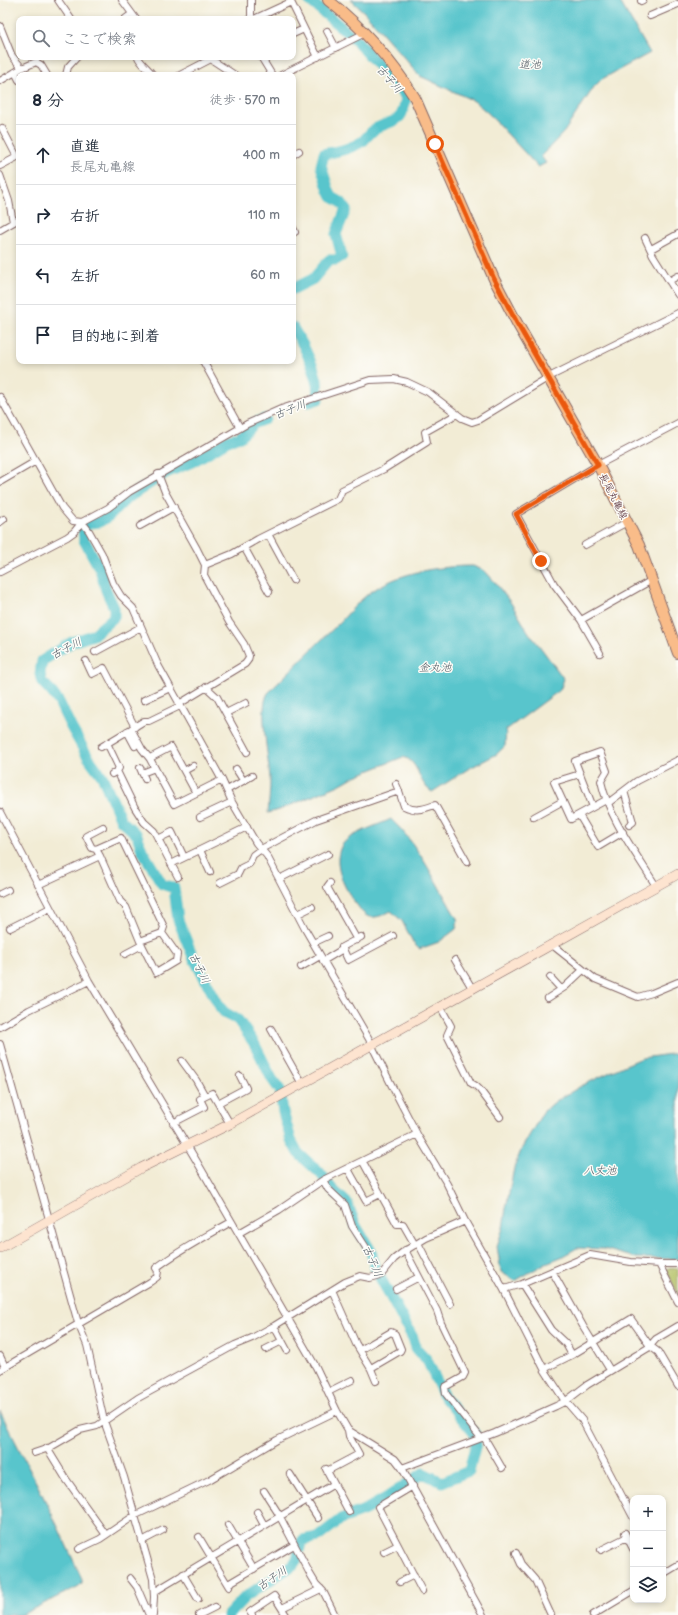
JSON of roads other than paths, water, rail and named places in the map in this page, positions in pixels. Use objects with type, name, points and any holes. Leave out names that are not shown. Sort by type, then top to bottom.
[{"type":"main road","name":"長尾丸亀線","points":[[328,0],[363,34],[404,82],[415,98],[494,279],[517,323],[598,465],[641,551],[678,653]]},
{"type":"street","points":[[58,0],[69,16]]},
{"type":"street","points":[[122,0],[133,16]]},
{"type":"street","points":[[251,0],[253,16]]},
{"type":"street","points":[[260,16],[291,2],[318,56]]},
{"type":"street","points":[[650,16],[678,2]]},
{"type":"street","points":[[0,26],[12,56],[22,68]]},
{"type":"street","points":[[296,33],[304,29]]},
{"type":"street","points":[[327,31],[336,48]]},
{"type":"street","points":[[287,72],[363,34]]},
{"type":"street","points":[[67,72],[68,67],[74,60]]},
{"type":"street","points":[[139,60],[151,72]]},
{"type":"street","points":[[185,72],[206,60]]},
{"type":"street","points":[[213,60],[230,72]]},
{"type":"street","points":[[263,60],[270,72]]},
{"type":"street","points":[[0,81],[22,68],[36,62],[41,64],[45,72]]},
{"type":"street","points":[[2,128],[16,155]]},
{"type":"street","points":[[0,166],[16,158]]},
{"type":"street","points":[[0,175],[9,201],[12,222]]},
{"type":"street","points":[[0,230],[16,220]]},
{"type":"street","points":[[651,249],[678,234]]},
{"type":"street","points":[[645,238],[678,295]]},
{"type":"street","points":[[669,281],[678,276]]},
{"type":"street","points":[[0,572],[66,537],[74,532],[83,523],[158,474],[240,428],[281,408],[370,380],[394,379],[407,382],[428,392],[468,421],[478,420],[549,377],[678,313]]},
{"type":"street","points":[[205,364],[240,428]]},
{"type":"street","points":[[0,397],[62,508],[73,521],[83,523],[89,531],[102,554],[113,583],[121,596],[133,608],[158,665],[179,705],[222,780],[246,827],[267,856],[313,943],[369,1038],[417,1134],[447,1184],[465,1221],[504,1289],[544,1370],[566,1401],[582,1420],[630,1511]]},
{"type":"street","points":[[204,565],[232,554],[338,499],[342,490],[384,469],[426,442],[425,432],[457,414]]},
{"type":"street","points":[[600,653],[581,620],[554,584],[516,514],[598,465],[678,423]]},
{"type":"street","points":[[0,482],[36,461]]},
{"type":"street","points":[[158,474],[174,507],[190,534],[204,565],[204,574],[229,622],[244,644],[248,656],[248,660],[245,664],[179,705],[149,721],[144,721],[104,745],[120,768],[115,773],[144,822],[154,831],[178,877]]},
{"type":"street","points":[[140,526],[174,507]]},
{"type":"street","points":[[585,545],[627,522]]},
{"type":"street","points":[[268,534],[292,580]]},
{"type":"street","points":[[244,547],[269,592]]},
{"type":"street","points":[[581,620],[652,580]]},
{"type":"street","points":[[95,652],[141,627]]},
{"type":"street","points":[[86,661],[92,674],[104,668],[131,729],[142,749],[150,759],[174,804],[222,780]]},
{"type":"street","points":[[206,687],[217,697],[247,752]]},
{"type":"street","points":[[144,700],[170,688]]},
{"type":"street","points":[[226,713],[246,703]]},
{"type":"street","points":[[131,729],[135,746]]},
{"type":"street","points":[[150,759],[171,747],[196,794]]},
{"type":"street","points":[[593,807],[576,761],[600,752],[607,771],[601,781],[607,802],[623,832],[656,886]]},
{"type":"street","points":[[580,774],[554,782],[571,819],[593,807],[607,802],[637,781],[678,760]]},
{"type":"street","points":[[184,771],[193,766]]},
{"type":"street","points":[[143,774],[155,768]]},
{"type":"street","points":[[236,768],[243,780]]},
{"type":"street","points":[[227,790],[252,776]]},
{"type":"street","points":[[396,784],[404,806],[413,810],[423,809],[435,805],[467,862]]},
{"type":"street","points":[[220,883],[238,874],[241,868],[249,864],[253,855],[261,849],[316,820],[399,791]]},
{"type":"street","points":[[624,791],[633,822],[629,824]]},
{"type":"street","points":[[534,817],[563,801]]},
{"type":"street","points":[[200,818],[232,802]]},
{"type":"street","points":[[0,813],[89,981],[231,1222],[239,1233],[316,1367],[337,1411],[348,1430],[349,1436],[359,1454],[327,1470],[349,1512]]},
{"type":"street","points":[[579,814],[598,847],[623,832]]},
{"type":"street","points":[[103,827],[86,836],[92,848],[96,849],[100,856],[120,901],[126,907],[141,943],[156,973],[176,962],[177,954],[162,933]]},
{"type":"street","points":[[171,864],[246,827]]},
{"type":"street","points":[[158,839],[172,832],[184,857]]},
{"type":"street","points":[[96,849],[121,838],[164,927],[162,933],[141,943],[125,954]]},
{"type":"street","points":[[200,850],[210,872]]},
{"type":"street","points":[[280,879],[328,854]]},
{"type":"street","points":[[38,885],[100,856]]},
{"type":"street","points":[[0,1248],[141,1168],[230,1124],[678,874]]},
{"type":"street","points":[[301,967],[343,949],[342,948],[359,938],[326,887],[330,883]]},
{"type":"street","points":[[0,894],[8,890]]},
{"type":"street","points":[[298,914],[312,907]]},
{"type":"street","points":[[10,928],[50,908]]},
{"type":"street","points":[[313,943],[328,936]]},
{"type":"street","points":[[343,949],[348,960],[393,936]]},
{"type":"street","points":[[551,944],[595,979],[638,997],[678,982]]},
{"type":"street","points":[[455,960],[472,988]]},
{"type":"street","points":[[548,998],[583,970]]},
{"type":"street","points":[[550,977],[561,989]]},
{"type":"street","points":[[0,1027],[28,1010],[89,981]]},
{"type":"street","points":[[440,1006],[451,1026],[447,1035],[471,1083],[480,1090],[500,1117]]},
{"type":"street","points":[[271,1029],[302,1084]]},
{"type":"street","points":[[0,1044],[78,1323],[88,1345],[104,1421],[124,1477],[153,1579],[153,1615]]},
{"type":"street","points":[[182,1061],[196,1080],[205,1096]]},
{"type":"street","points":[[218,1103],[246,1088],[240,1076]]},
{"type":"street","points":[[173,1123],[204,1107],[200,1099],[212,1092],[230,1124]]},
{"type":"street","points":[[239,1233],[280,1210],[326,1179],[417,1134]]},
{"type":"street","points":[[363,1162],[397,1224],[403,1224],[417,1244],[450,1304]]},
{"type":"street","points":[[348,1169],[366,1201],[380,1194]]},
{"type":"street","points":[[326,1179],[328,1189],[345,1205],[352,1226],[367,1249]]},
{"type":"street","points":[[34,1453],[47,1448],[80,1430],[97,1426],[138,1398],[235,1345],[274,1326],[345,1282],[360,1276],[370,1278],[379,1276],[394,1259],[405,1250],[465,1221]]},
{"type":"street","points":[[0,1356],[3,1369],[78,1323],[150,1282],[157,1277],[158,1271],[156,1268],[164,1262],[188,1246],[231,1222]]},
{"type":"street","points":[[405,1250],[437,1311],[441,1323],[465,1373],[463,1377],[445,1387],[446,1394],[502,1468]]},
{"type":"street","points":[[504,1289],[522,1284],[590,1255],[631,1262],[678,1264]]},
{"type":"street","points":[[659,1264],[678,1302]]},
{"type":"street","points":[[552,1271],[610,1370]]},
{"type":"street","points":[[396,1289],[419,1277]]},
{"type":"street","points":[[522,1284],[551,1330],[566,1344],[572,1355]]},
{"type":"street","points":[[332,1290],[376,1381]]},
{"type":"street","points":[[544,1370],[593,1343],[632,1319],[650,1346],[658,1352],[678,1386]]},
{"type":"street","points":[[274,1326],[287,1350]]},
{"type":"street","points":[[402,1468],[480,1439],[566,1401],[610,1370],[650,1346],[656,1339],[678,1327]]},
{"type":"street","points":[[360,1350],[391,1332],[395,1334],[400,1345],[400,1351],[371,1368]]},
{"type":"street","points":[[266,1349],[282,1340]]},
{"type":"street","points":[[328,1392],[352,1380]]},
{"type":"street","points":[[79,1549],[100,1540],[134,1516],[209,1480],[277,1440],[337,1411]]},
{"type":"street","points":[[348,1430],[390,1455],[402,1468],[484,1615]]},
{"type":"street","points":[[47,1448],[66,1479],[106,1535]]},
{"type":"street","points":[[290,1474],[318,1518]]},
{"type":"street","points":[[154,1592],[334,1484]]},
{"type":"street","points":[[412,1484],[378,1507],[422,1591]]},
{"type":"street","points":[[264,1491],[280,1516],[301,1557],[335,1615]]},
{"type":"street","points":[[257,1512],[264,1525]]},
{"type":"street","points":[[228,1525],[254,1569]]},
{"type":"street","points":[[142,1541],[163,1530]]},
{"type":"street","points":[[601,1550],[626,1535],[630,1544]]},
{"type":"street","points":[[199,1537],[228,1586],[254,1569],[296,1547]]},
{"type":"street","points":[[385,1553],[398,1545]]},
{"type":"street","points":[[516,1552],[520,1564],[535,1580],[551,1615]]},
{"type":"street","points":[[666,1572],[678,1565]]},
{"type":"street","points":[[183,1574],[198,1599]]},
{"type":"street","points":[[400,1582],[414,1575]]},
{"type":"street","points":[[130,1578],[137,1587],[150,1615]]},
{"type":"street","points":[[282,1608],[321,1589]]},
{"type":"street","points":[[593,1615],[630,1593]]},
{"type":"street","points":[[252,1615],[250,1612],[274,1596],[286,1615]]},
{"type":"street","points":[[199,1615],[214,1607]]},
{"type":"water","name":"道池","points":[[351,0],[619,0],[650,53],[602,79],[594,87],[564,132],[541,156],[546,163],[538,167],[488,113],[474,101],[420,76],[364,12]]},
{"type":"water","name":"金丸池","points":[[473,566],[485,571],[511,603],[529,633],[564,679],[560,690],[506,730],[505,746],[497,754],[468,769],[432,792],[427,788],[413,763],[409,759],[403,757],[353,777],[339,785],[279,810],[268,813],[270,779],[264,710],[265,700],[268,693],[359,602],[379,586],[405,575],[432,569]]},
{"type":"water","points":[[391,819],[402,830],[420,854],[458,920],[456,929],[439,942],[419,949],[414,944],[402,921],[391,911],[376,917],[370,917],[364,914],[348,892],[339,868],[339,852],[342,845],[346,841],[357,834]]},
{"type":"water","name":"八丈池","points":[[678,1053],[678,1259],[636,1258],[604,1249],[577,1248],[546,1263],[515,1281],[501,1272],[497,1246],[503,1228],[514,1168],[522,1148],[543,1112],[556,1101],[581,1086],[621,1067],[642,1058]]},
{"type":"water","points":[[0,1411],[51,1512],[82,1579],[82,1583],[79,1586],[21,1615],[0,1615]]},
{"type":"waterway","name":"古子川","points":[[296,288],[313,279],[329,260],[336,260],[342,256],[336,234],[346,209],[341,202],[332,197],[329,191],[321,166],[324,154],[354,146],[363,141],[375,129],[398,119],[403,112],[406,97],[356,40],[309,0]]},
{"type":"waterway","name":"古子川","points":[[296,333],[313,367],[317,380],[318,399],[309,402]]},
{"type":"waterway","name":"古子川","points":[[228,1615],[245,1597],[293,1565],[297,1559],[303,1540],[318,1537],[341,1519],[365,1510],[423,1473],[442,1482],[469,1471],[476,1443],[475,1434],[444,1397],[427,1360],[416,1348],[413,1338],[376,1270],[371,1251],[356,1226],[347,1203],[332,1189],[321,1174],[298,1153],[291,1140],[283,1112],[280,1090],[272,1079],[254,1043],[238,1020],[224,1012],[220,1007],[194,959],[178,920],[174,888],[162,884],[142,850],[137,835],[121,820],[102,776],[88,757],[59,702],[42,682],[40,674],[42,661],[72,642],[93,635],[114,617],[114,608],[106,590],[100,569],[84,540],[83,529],[89,523],[99,522],[109,516],[126,499],[166,473],[192,462],[229,440],[240,437],[254,423],[265,419]]}]
